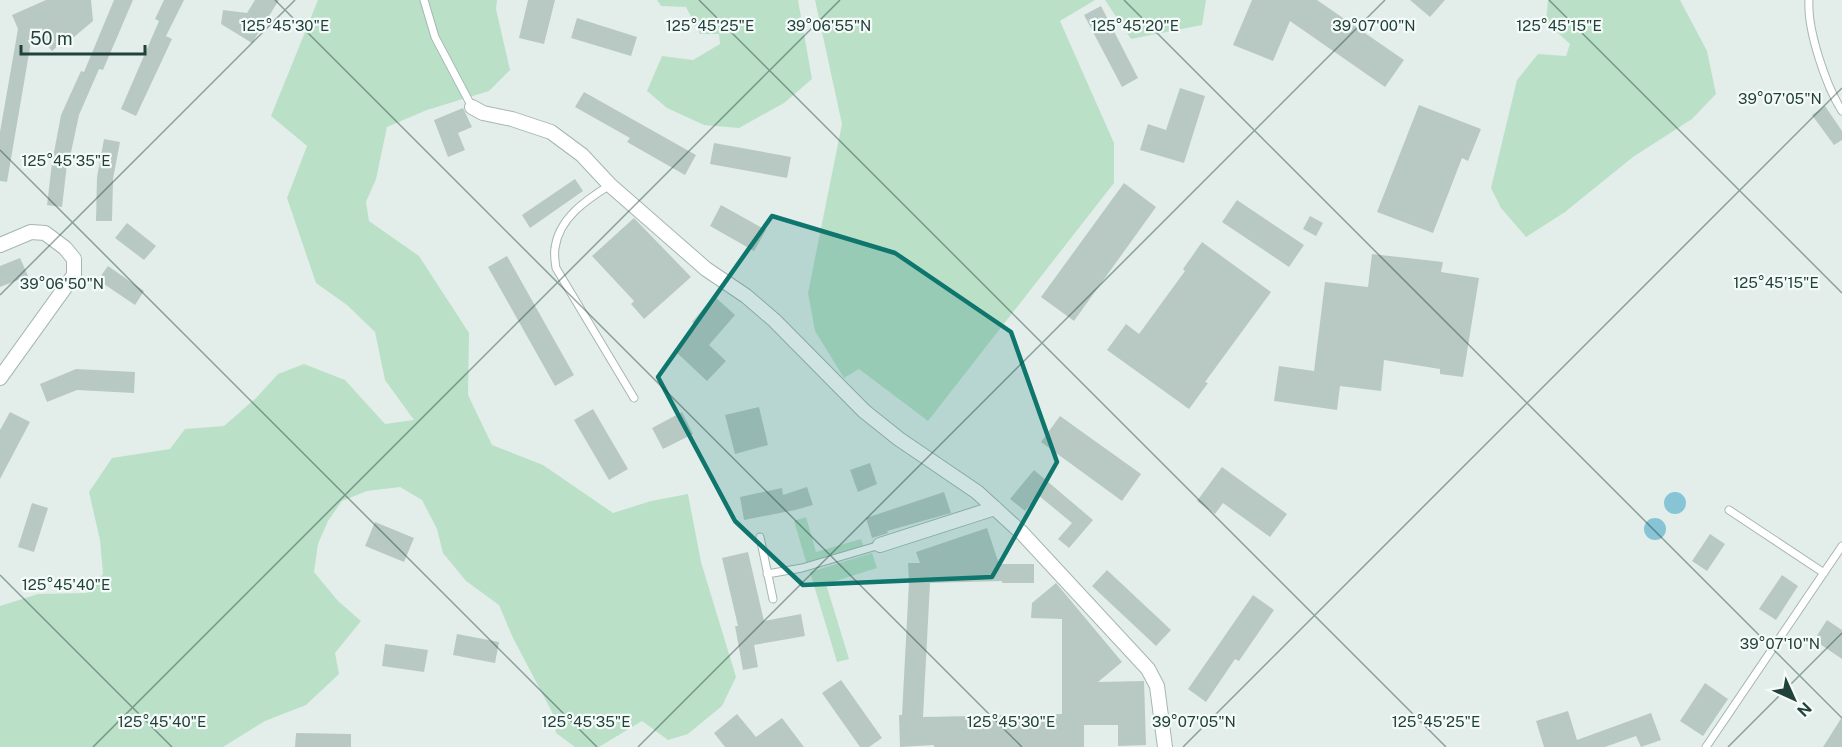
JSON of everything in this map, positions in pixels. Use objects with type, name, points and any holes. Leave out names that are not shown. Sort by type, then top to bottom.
[{"type":"street","points":[[472,107],[483,113],[512,119],[551,132],[582,155],[610,185],[706,269],[746,296],[774,320],[864,411],[899,439],[977,492],[995,507],[1022,532],[1148,669],[1157,686],[1166,747]]},
{"type":"street","points":[[0,245],[30,232],[45,233],[65,248],[74,259],[74,275],[0,378]]},
{"type":"street","points":[[880,545],[995,507]]},
{"type":"lane","points":[[424,0],[435,37],[472,107]]},
{"type":"lane","points":[[1809,0],[1817,54],[1842,111]]},
{"type":"lane","points":[[610,185],[572,213],[561,230],[555,248],[556,268],[634,398]]},
{"type":"lane","points":[[1729,510],[1824,573]]},
{"type":"lane","points":[[760,537],[773,599]]},
{"type":"lane","points":[[767,574],[802,568],[880,545]]},
{"type":"lane","points":[[1706,747],[1842,546]]},
{"type":"highlighted area","points":[[772,216],[895,253],[1011,332],[1057,462],[992,577],[803,585],[735,521],[658,377]]},
{"type":"green space","points":[[318,0],[497,0],[496,9],[510,70],[489,91],[427,110],[387,127],[376,179],[366,202],[369,221],[419,256],[469,333],[468,395],[492,445],[543,465],[613,513],[651,501],[688,494],[701,562],[736,677],[722,706],[688,734],[668,740],[642,721],[599,747],[575,747],[556,733],[552,712],[513,638],[499,605],[466,581],[443,553],[437,529],[422,500],[400,487],[367,491],[342,501],[328,521],[318,544],[314,572],[338,601],[361,621],[335,653],[339,674],[306,705],[265,721],[223,747],[0,747],[0,606],[38,594],[87,593],[103,574],[100,540],[89,492],[112,458],[170,449],[185,429],[224,426],[256,398],[278,374],[304,364],[345,380],[385,424],[414,420],[385,380],[375,332],[347,305],[316,283],[287,198],[307,146],[271,116]]},
{"type":"green space","points":[[657,0],[798,0],[812,79],[784,103],[739,128],[704,125],[667,108],[647,91],[662,56],[693,60],[720,44],[719,34],[700,34],[686,7],[661,6]]},
{"type":"green space","points":[[815,0],[1095,0],[1060,21],[1114,143],[1114,183],[928,421],[859,369],[844,378],[815,331],[808,293],[842,124]]},
{"type":"green space","points":[[1105,0],[1206,0],[1202,25],[1131,39]]},
{"type":"green space","points":[[1548,0],[1680,0],[1707,51],[1716,94],[1692,119],[1633,157],[1565,212],[1526,237],[1501,208],[1491,188],[1517,80],[1538,54],[1566,56],[1570,44],[1546,22]]},
{"type":"green space","points":[[806,517],[816,552],[861,539],[864,547],[807,565],[794,521]]},
{"type":"green space","points":[[872,553],[877,568],[826,584],[849,659],[837,662],[810,572]]},
{"type":"water","points":[[1675,492],[1683,495],[1686,503],[1683,511],[1675,514],[1667,511],[1664,503],[1667,495]]},
{"type":"water","points":[[1655,518],[1663,521],[1666,529],[1663,537],[1655,540],[1647,537],[1644,529],[1647,521]]},
{"type":"building","points":[[46,0],[91,0],[93,21],[61,48],[59,45],[52,51],[33,30],[7,182],[0,181],[0,132],[18,29],[12,15]]},
{"type":"building","points":[[114,0],[133,0],[103,70],[99,69],[79,115],[70,157],[68,156],[62,207],[47,205],[61,115],[81,71],[84,72]]},
{"type":"building","points":[[164,0],[184,0],[166,36],[172,39],[136,116],[121,109],[159,21],[155,19]]},
{"type":"building","points":[[255,0],[279,0],[252,43],[221,24],[223,10],[247,13]]},
{"type":"building","points":[[528,0],[555,0],[544,44],[519,38]]},
{"type":"building","points":[[1252,0],[1317,0],[1404,60],[1385,87],[1290,21],[1273,61],[1233,45]]},
{"type":"building","points":[[1410,0],[1445,0],[1430,17]]},
{"type":"building","points":[[1101,6],[1138,78],[1122,87],[1084,15]]},
{"type":"building","points":[[577,18],[637,37],[631,56],[571,38]]},
{"type":"building","points":[[1180,88],[1205,96],[1184,163],[1140,150],[1148,124],[1166,130]]},
{"type":"building","points":[[584,92],[696,155],[685,175],[627,142],[630,138],[575,107]]},
{"type":"building","points":[[1419,105],[1481,129],[1468,161],[1462,158],[1433,233],[1377,212]]},
{"type":"building","points":[[1825,106],[1842,131],[1842,140],[1834,145],[1812,115]]},
{"type":"building","points":[[463,108],[472,127],[458,133],[465,150],[448,157],[434,120]]},
{"type":"building","points":[[104,139],[120,142],[113,179],[112,221],[96,221],[97,177]]},
{"type":"building","points":[[714,143],[791,157],[787,178],[710,164]]},
{"type":"building","points":[[575,179],[583,191],[530,228],[522,215]]},
{"type":"building","points":[[1124,183],[1156,207],[1074,321],[1041,297]]},
{"type":"building","points":[[1237,200],[1304,245],[1289,267],[1222,222]]},
{"type":"building","points":[[721,205],[766,230],[754,251],[710,226]]},
{"type":"building","points":[[1310,216],[1323,223],[1316,236],[1303,229]]},
{"type":"building","points":[[634,218],[691,277],[644,319],[631,304],[634,301],[592,256]]},
{"type":"building","points":[[127,223],[156,246],[144,260],[115,238]]},
{"type":"building","points":[[1202,242],[1271,292],[1205,382],[1208,383],[1189,409],[1107,350],[1126,324],[1139,334],[1185,271],[1183,269]]},
{"type":"building","points":[[1372,254],[1443,262],[1441,272],[1479,278],[1463,377],[1440,374],[1440,369],[1384,360],[1381,391],[1340,386],[1337,410],[1274,401],[1279,366],[1314,371],[1325,282],[1368,287]]},
{"type":"building","points":[[507,256],[574,375],[555,386],[488,267]]},
{"type":"building","points":[[20,258],[28,276],[0,287],[0,266]]},
{"type":"building","points":[[108,266],[144,291],[135,305],[98,280]]},
{"type":"building","points":[[714,296],[735,315],[709,345],[726,361],[707,381],[674,350],[697,326],[692,322]]},
{"type":"building","points":[[76,369],[135,372],[134,393],[77,390],[47,402],[40,384]]},
{"type":"building","points":[[759,407],[768,445],[735,454],[725,415]]},
{"type":"building","points":[[593,409],[628,469],[609,480],[574,420]]},
{"type":"building","points":[[10,412],[30,422],[0,479],[0,430]]},
{"type":"building","points":[[682,412],[693,434],[663,449],[652,428]]},
{"type":"building","points":[[1060,416],[1141,474],[1122,501],[1041,442]]},
{"type":"building","points":[[870,463],[877,484],[858,492],[850,470]]},
{"type":"building","points":[[1222,467],[1287,514],[1270,537],[1223,503],[1215,514],[1197,501]]},
{"type":"building","points":[[1034,470],[1093,520],[1069,548],[1058,539],[1072,523],[1038,495],[1025,511],[1010,499]]},
{"type":"building","points":[[807,487],[813,505],[744,520],[740,497],[782,488],[783,495]]},
{"type":"building","points":[[944,492],[951,513],[887,531],[888,533],[872,538],[866,518]]},
{"type":"building","points":[[32,503],[48,508],[34,552],[18,547]]},
{"type":"building","points":[[375,522],[414,538],[404,562],[365,546]]},
{"type":"building","points":[[987,528],[999,564],[1034,564],[1034,583],[1002,583],[1002,581],[930,583],[923,717],[1062,714],[1062,619],[1031,618],[1032,603],[1056,583],[1122,662],[1098,682],[1144,681],[1146,745],[1118,746],[1118,725],[1084,725],[1084,747],[934,747],[934,745],[900,747],[899,715],[902,715],[908,563],[920,563],[916,552]]},
{"type":"building","points":[[1710,534],[1725,544],[1707,571],[1692,561]]},
{"type":"building","points":[[748,552],[764,621],[801,614],[805,636],[754,645],[758,667],[743,670],[735,626],[738,626],[722,558]]},
{"type":"building","points":[[1107,570],[1171,630],[1156,646],[1092,586]]},
{"type":"building","points":[[1782,575],[1798,586],[1776,620],[1759,609]]},
{"type":"building","points":[[1253,595],[1274,610],[1239,661],[1235,659],[1206,702],[1188,689]]},
{"type":"building","points":[[1827,620],[1842,630],[1842,659],[1814,640]]},
{"type":"building","points":[[457,634],[499,642],[495,663],[453,655]]},
{"type":"building","points":[[385,644],[428,650],[424,672],[382,666]]},
{"type":"building","points":[[841,680],[882,738],[869,747],[860,747],[822,693]]},
{"type":"building","points":[[1705,683],[1728,699],[1703,736],[1680,721]]},
{"type":"building","points":[[1568,711],[1577,740],[1651,713],[1661,740],[1641,747],[1636,736],[1605,747],[1544,747],[1536,721]]},
{"type":"building","points":[[737,714],[756,737],[782,718],[804,747],[725,747],[714,733]]},
{"type":"building","points":[[1842,717],[1842,747],[1823,747]]},
{"type":"building","points":[[296,733],[351,734],[351,747],[295,747]]}]
